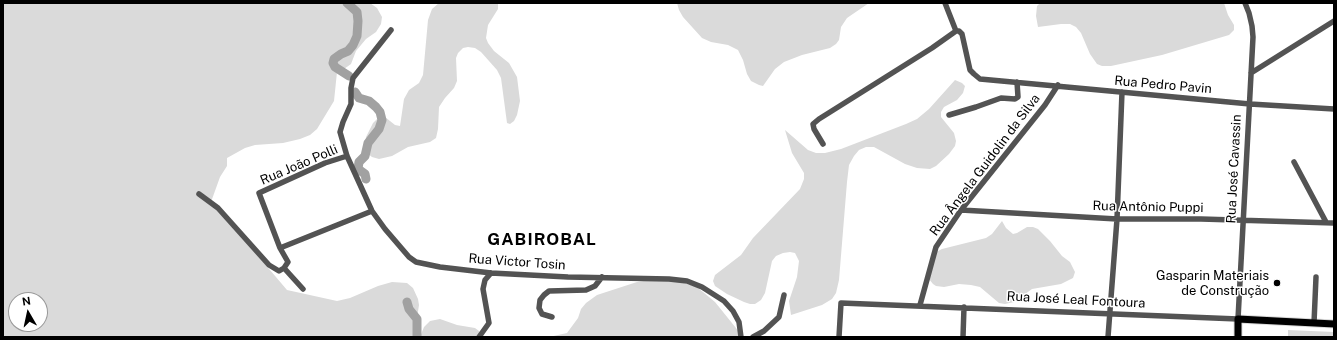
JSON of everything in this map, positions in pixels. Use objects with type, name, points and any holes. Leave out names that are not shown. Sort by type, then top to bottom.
[{"type":"main road","name":"Rua José Leal Fontoura","points":[[1238,319],[1334,324]]},
{"type":"main road","name":"Rua José Cavassin","points":[[1238,319],[1238,337]]},
{"type":"street","points":[[823,144],[814,129],[813,124],[956,31],[945,3]]},
{"type":"street","name":"Rua José Cavassin","points":[[1238,319],[1251,73],[1252,26],[1250,13],[1245,3]]},
{"type":"street","points":[[1251,73],[1334,21]]},
{"type":"street","name":"Rua Victor Tosin","points":[[391,30],[353,78],[351,88],[351,104],[340,132],[348,156],[372,211],[404,252],[416,262],[440,267],[492,273],[669,279],[687,281],[702,287],[724,301],[733,311],[739,322],[741,337]]},
{"type":"street","name":"Rua Pedro Pavin","points":[[956,31],[959,31],[962,34],[970,70],[980,79],[1058,85],[1250,104],[1334,109]]},
{"type":"street","points":[[949,115],[1001,98],[1015,99],[1018,97],[1017,82]]},
{"type":"street","name":"Rua Ângela Guidolin da Silva","points":[[920,306],[936,247],[961,210],[1045,105],[1058,85]]},
{"type":"street","points":[[1108,337],[1117,220],[1122,92]]},
{"type":"street","name":"Rua João Polli","points":[[280,248],[259,193],[325,163],[348,156]]},
{"type":"street","points":[[1294,162],[1326,222]]},
{"type":"street","points":[[199,194],[218,208],[269,265],[279,270],[284,268],[288,262],[280,248],[372,211]]},
{"type":"street","name":"Rua Antônio Puppi","points":[[961,210],[1117,220],[1201,219],[1334,223]]},
{"type":"street","points":[[284,268],[303,289]]},
{"type":"street","points":[[479,337],[489,323],[483,289],[485,280],[492,273]]},
{"type":"street","points":[[552,317],[542,314],[539,308],[540,300],[549,291],[586,290],[595,286],[602,277]]},
{"type":"street","points":[[1314,323],[1316,277]]},
{"type":"street","points":[[753,337],[764,331],[779,317],[784,295]]},
{"type":"street","name":"Rua José Leal Fontoura","points":[[839,337],[841,303],[1238,319]]},
{"type":"street","points":[[963,337],[964,307]]},
{"type":"shaded area","points":[[3,3],[370,3],[377,8],[382,17],[381,24],[376,32],[366,39],[356,51],[351,64],[337,72],[334,101],[317,129],[310,135],[300,139],[283,143],[255,145],[245,148],[227,158],[227,166],[220,177],[211,202],[287,290],[337,301],[350,298],[378,286],[392,282],[407,283],[413,288],[419,305],[414,337],[3,336]]},
{"type":"shaded area","points":[[439,3],[498,3],[498,9],[488,25],[486,38],[494,51],[509,63],[517,77],[520,101],[517,115],[514,121],[510,124],[507,123],[501,78],[497,70],[481,52],[475,48],[463,48],[458,53],[456,58],[457,81],[454,88],[439,107],[436,138],[430,142],[408,147],[392,156],[379,159],[372,157],[367,153],[365,146],[366,137],[373,123],[379,117],[385,117],[395,125],[400,126],[404,99],[409,90],[419,83],[423,75],[428,20],[432,9]]},
{"type":"shaded area","points":[[677,3],[869,3],[847,18],[841,27],[839,40],[836,44],[830,48],[802,55],[784,62],[775,69],[763,86],[751,81],[738,50],[728,45],[711,42],[702,38],[683,17]]},
{"type":"shaded area","points":[[1040,3],[1224,3],[1228,15],[1234,25],[1234,30],[1229,35],[1162,55],[1111,66],[1102,66],[1097,64],[1090,54],[1081,33],[1076,27],[1070,24],[1061,24],[1038,27],[1036,16],[1037,6]]},
{"type":"shaded area","points":[[955,80],[965,86],[963,93],[957,100],[944,107],[941,112],[941,117],[954,133],[956,141],[955,146],[936,166],[930,169],[917,168],[905,164],[874,147],[866,147],[859,150],[854,156],[849,165],[839,280],[836,293],[832,299],[822,305],[791,315],[789,301],[797,277],[799,261],[795,253],[790,252],[776,256],[772,261],[765,293],[761,300],[755,304],[744,302],[727,294],[715,286],[713,281],[715,275],[741,255],[753,238],[800,189],[804,179],[804,173],[792,153],[785,130],[808,150],[816,153],[825,153],[841,149],[917,119],[929,109]]},
{"type":"shaded area","points":[[1002,221],[1006,228],[1013,234],[1027,227],[1038,229],[1062,256],[1070,262],[1075,272],[1073,278],[1061,284],[1032,289],[1014,302],[1005,304],[999,303],[980,287],[959,284],[944,287],[933,284],[929,279],[936,252],[942,249],[986,238],[992,234]]},
{"type":"shaded area","points":[[656,279],[674,280],[697,287],[715,302],[740,333],[740,337],[549,337],[567,333],[578,318],[581,309],[586,303],[597,295],[637,282]]},
{"type":"shaded area","points":[[440,319],[457,325],[475,328],[479,331],[480,337],[420,337],[424,327],[430,321]]},
{"type":"shaded area","points":[[1288,330],[1334,332],[1334,337],[1288,337]]},
{"type":"waterway","points":[[347,3],[357,12],[357,36],[353,45],[348,51],[334,59],[333,63],[335,67],[349,76]]},
{"type":"waterway","points":[[355,92],[359,98],[369,101],[376,107],[380,112],[382,120],[379,129],[368,143],[365,156],[359,162],[358,169],[365,174],[366,179]]},
{"type":"waterway","points":[[407,302],[409,309],[417,319],[417,337]]},
{"type":"place","name":"Gasparin Materiais de Construção","points":[[1277,283]]},
{"type":"district","name":"GABIROBAL","points":[[542,240]]}]
